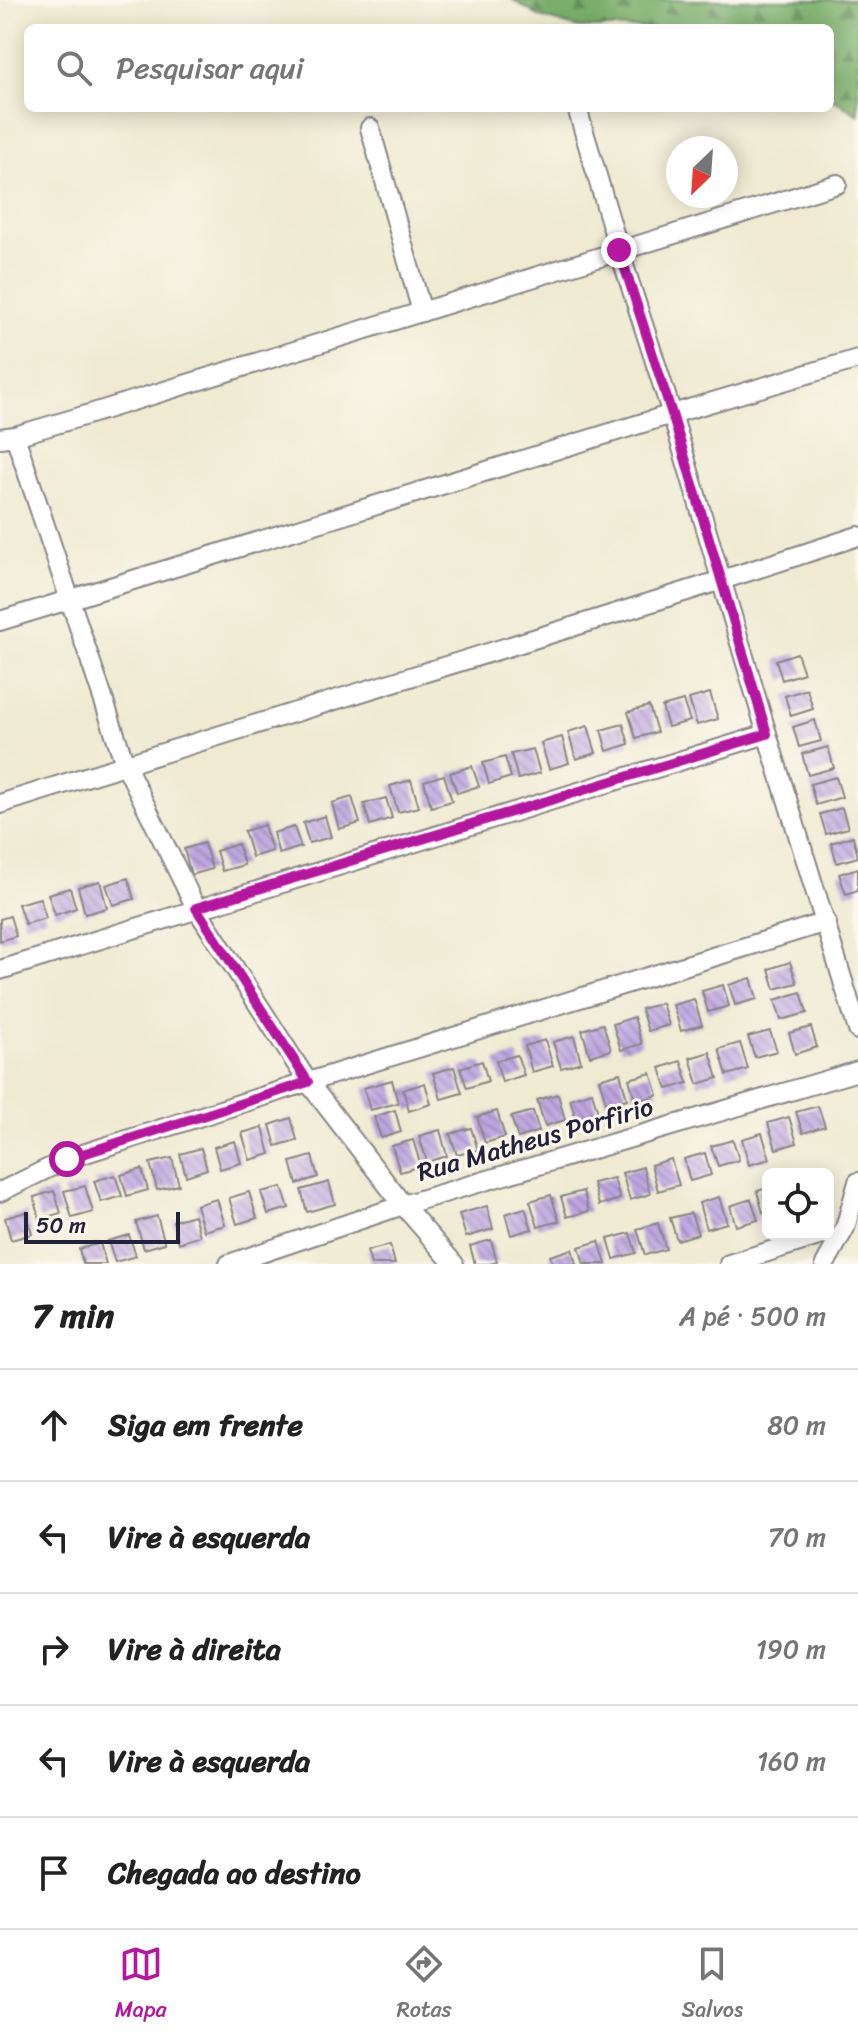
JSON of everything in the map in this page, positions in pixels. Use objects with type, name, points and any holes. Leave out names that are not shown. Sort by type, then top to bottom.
[{"type":"street","points":[[578,112],[858,1030]]},
{"type":"street","points":[[370,128],[422,312]]},
{"type":"street","points":[[454,1264],[403,1205],[308,1082],[196,908],[125,764],[70,599],[8,437],[837,184]]},
{"type":"street","points":[[0,621],[858,359]]},
{"type":"street","points":[[0,804],[858,536]]},
{"type":"street","points":[[0,970],[767,734]]},
{"type":"street","points":[[0,1192],[67,1159],[826,922]]},
{"type":"street","name":"Rua Matheus Porfirio","points":[[229,1264],[403,1205],[858,1071]]},
{"type":"street","points":[[834,1230],[858,1182]]},
{"type":"street","points":[[729,1264],[807,1240]]},
{"type":"street","points":[[825,1264],[831,1240]]},
{"type":"green space","points":[[513,0],[858,0],[858,115],[834,100],[834,24],[565,24],[540,17]]},
{"type":"building","points":[[797,653],[804,673],[782,680],[776,660]]},
{"type":"building","points":[[807,689],[813,709],[791,716],[785,696]]},
{"type":"building","points":[[710,693],[718,719],[697,725],[689,699]]},
{"type":"building","points":[[683,701],[690,721],[668,727],[662,707]]},
{"type":"building","points":[[649,706],[657,732],[636,738],[628,712]]},
{"type":"building","points":[[815,720],[821,741],[799,747],[793,727]]},
{"type":"building","points":[[623,724],[629,744],[607,751],[601,730]]},
{"type":"building","points":[[588,726],[596,753],[576,759],[568,732]]},
{"type":"building","points":[[562,737],[569,763],[549,769],[541,743]]},
{"type":"building","points":[[828,747],[834,768],[808,775],[802,754]]},
{"type":"building","points":[[533,749],[540,773],[518,779],[511,754]]},
{"type":"building","points":[[505,757],[511,777],[489,784],[483,763]]},
{"type":"building","points":[[472,766],[479,786],[457,793],[450,773]]},
{"type":"building","points":[[444,775],[452,801],[431,807],[424,781]]},
{"type":"building","points":[[836,777],[842,797],[816,805],[810,784]]},
{"type":"building","points":[[411,780],[419,807],[398,812],[390,786]]},
{"type":"building","points":[[352,797],[360,823],[339,829],[332,803]]},
{"type":"building","points":[[386,798],[392,818],[370,825],[364,804]]},
{"type":"building","points":[[842,808],[848,828],[826,834],[820,814]]},
{"type":"building","points":[[325,816],[331,837],[309,843],[303,823]]},
{"type":"building","points":[[264,825],[272,851],[252,857],[244,831]]},
{"type":"building","points":[[294,827],[301,847],[279,854],[273,833]]},
{"type":"building","points":[[853,836],[858,857],[837,863],[831,843]]},
{"type":"building","points":[[204,843],[212,869],[191,875],[184,849]]},
{"type":"building","points":[[238,844],[244,865],[222,871],[216,851]]},
{"type":"building","points":[[858,868],[858,890],[846,894],[839,874]]},
{"type":"building","points":[[128,878],[134,899],[113,905],[106,885]]},
{"type":"building","points":[[100,881],[107,908],[85,914],[78,887]]},
{"type":"building","points":[[70,888],[76,908],[55,915],[48,894]]},
{"type":"building","points":[[40,898],[46,918],[25,924],[18,904]]},
{"type":"building","points":[[10,916],[16,936],[0,941],[0,919]]},
{"type":"building","points":[[790,962],[797,983],[775,989],[769,969]]},
{"type":"building","points":[[751,978],[757,999],[735,1005],[729,985]]},
{"type":"building","points":[[723,985],[729,1006],[708,1012],[702,991]]},
{"type":"building","points":[[801,992],[807,1013],[781,1020],[775,1000]]},
{"type":"building","points":[[694,999],[702,1025],[681,1031],[673,1005]]},
{"type":"building","points":[[662,1003],[669,1025],[648,1031],[641,1009]]},
{"type":"building","points":[[634,1017],[642,1044],[621,1050],[613,1024]]},
{"type":"building","points":[[603,1024],[611,1050],[590,1056],[582,1030]]},
{"type":"building","points":[[811,1027],[817,1047],[795,1054],[789,1033]]},
{"type":"building","points":[[770,1031],[777,1051],[755,1057],[748,1037]]},
{"type":"building","points":[[574,1036],[581,1062],[561,1068],[553,1042]]},
{"type":"building","points":[[545,1040],[553,1066],[532,1072],[525,1046]]},
{"type":"building","points":[[740,1043],[748,1069],[727,1075],[719,1049]]},
{"type":"building","points":[[710,1052],[718,1078],[698,1084],[690,1058]]},
{"type":"building","points":[[517,1055],[524,1075],[502,1082],[496,1061]]},
{"type":"building","points":[[482,1061],[488,1081],[467,1088],[460,1068]]},
{"type":"building","points":[[681,1061],[688,1083],[667,1089],[660,1068]]},
{"type":"building","points":[[454,1067],[462,1093],[441,1099],[433,1073]]},
{"type":"building","points":[[620,1073],[627,1099],[607,1105],[599,1079]]},
{"type":"building","points":[[651,1073],[658,1095],[636,1102],[629,1079]]},
{"type":"building","points":[[392,1080],[398,1103],[370,1110],[364,1088]]},
{"type":"building","points":[[425,1083],[431,1104],[409,1111],[403,1090]]},
{"type":"building","points":[[592,1092],[598,1113],[576,1119],[570,1099]]},
{"type":"building","points":[[558,1094],[565,1120],[545,1126],[537,1100]]},
{"type":"building","points":[[818,1106],[825,1126],[803,1133],[796,1112]]},
{"type":"building","points":[[395,1110],[401,1132],[381,1138],[374,1117]]},
{"type":"building","points":[[497,1111],[505,1137],[485,1143],[477,1117]]},
{"type":"building","points":[[533,1111],[539,1131],[518,1138],[511,1117]]},
{"type":"building","points":[[789,1117],[797,1143],[776,1149],[768,1123]]},
{"type":"building","points":[[291,1118],[297,1140],[276,1146],[270,1125]]},
{"type":"building","points":[[263,1127],[270,1154],[250,1160],[242,1133]]},
{"type":"building","points":[[471,1128],[478,1150],[457,1155],[450,1134]]},
{"type":"building","points":[[440,1130],[447,1156],[427,1162],[419,1136]]},
{"type":"building","points":[[762,1133],[770,1159],[749,1165],[742,1139]]},
{"type":"building","points":[[413,1140],[421,1166],[400,1172],[392,1146]]},
{"type":"building","points":[[733,1140],[739,1160],[718,1166],[711,1146]]},
{"type":"building","points":[[235,1141],[241,1163],[220,1169],[214,1147]]},
{"type":"building","points":[[201,1148],[207,1169],[186,1176],[180,1154]]},
{"type":"building","points":[[705,1153],[711,1175],[690,1181],[684,1159]]},
{"type":"building","points":[[312,1156],[318,1177],[297,1184],[291,1162]]},
{"type":"building","points":[[172,1158],[179,1185],[157,1190],[150,1163]]},
{"type":"building","points":[[671,1159],[679,1185],[658,1191],[651,1165]]},
{"type":"building","points":[[643,1167],[650,1194],[630,1200],[622,1173]]},
{"type":"building","points":[[142,1169],[148,1190],[127,1196],[121,1175]]},
{"type":"building","points":[[115,1175],[122,1196],[101,1202],[94,1181]]},
{"type":"building","points":[[614,1178],[620,1199],[599,1205],[593,1183]]},
{"type":"building","points":[[329,1182],[335,1204],[307,1212],[301,1190]]},
{"type":"building","points":[[85,1186],[93,1212],[72,1218],[64,1191]]},
{"type":"building","points":[[282,1187],[289,1208],[268,1214],[261,1192]]},
{"type":"building","points":[[762,1190],[762,1209],[757,1191]]},
{"type":"building","points":[[54,1191],[61,1213],[40,1219],[34,1197]]},
{"type":"building","points":[[583,1191],[589,1211],[567,1217],[561,1197]]},
{"type":"building","points":[[249,1192],[257,1218],[237,1224],[229,1198]]},
{"type":"building","points":[[551,1195],[559,1221],[538,1227],[530,1201]]},
{"type":"building","points":[[719,1197],[727,1223],[706,1229],[699,1203]]},
{"type":"building","points":[[217,1199],[225,1225],[204,1231],[196,1205]]},
{"type":"building","points":[[751,1199],[758,1220],[736,1226],[730,1206]]},
{"type":"building","points":[[487,1206],[493,1229],[466,1237],[459,1214]]},
{"type":"building","points":[[525,1208],[532,1229],[511,1235],[505,1214]]},
{"type":"building","points":[[26,1212],[32,1234],[11,1240],[5,1218]]},
{"type":"building","points":[[691,1213],[698,1234],[677,1240],[670,1218]]},
{"type":"building","points":[[194,1215],[200,1236],[179,1243],[173,1221]]},
{"type":"building","points":[[157,1216],[165,1243],[144,1249],[136,1222]]},
{"type":"building","points":[[658,1223],[666,1249],[645,1255],[637,1229]]},
{"type":"building","points":[[630,1233],[636,1253],[614,1259],[608,1239]]},
{"type":"building","points":[[129,1235],[136,1256],[115,1262],[108,1241]]},
{"type":"building","points":[[491,1240],[497,1262],[475,1264],[470,1246]]},
{"type":"building","points":[[599,1241],[606,1264],[584,1264],[579,1247]]},
{"type":"building","points":[[100,1243],[106,1264],[83,1264],[79,1249]]},
{"type":"building","points":[[390,1245],[395,1264],[371,1264],[367,1251]]},
{"type":"building","points":[[572,1249],[576,1264],[553,1264],[550,1256]]},
{"type":"route","points":[[67,1159],[308,1082],[196,908],[767,734],[672,414],[619,250]]}]
